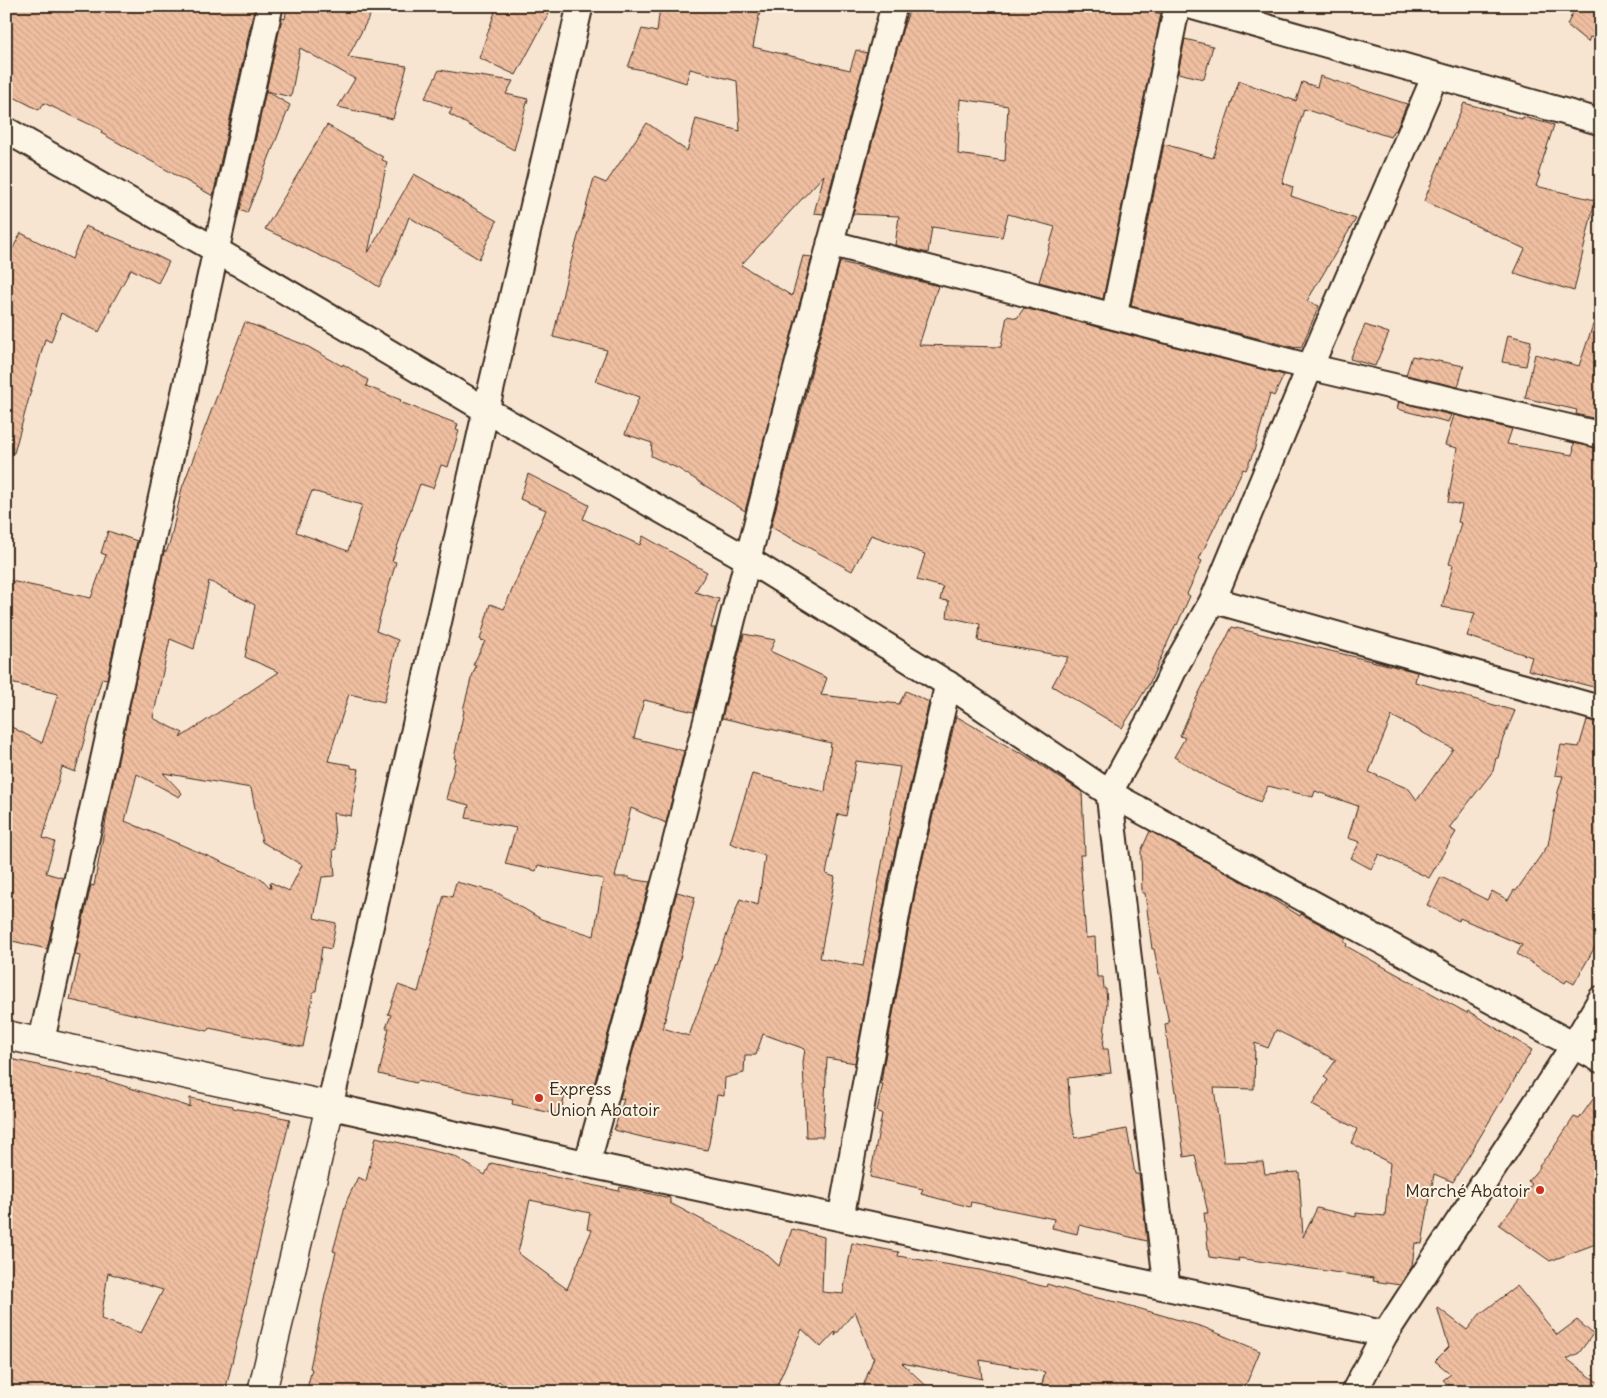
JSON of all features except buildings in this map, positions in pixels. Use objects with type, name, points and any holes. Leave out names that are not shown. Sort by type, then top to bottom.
[{"type":"main road","points":[[6,1035],[330,1106],[262,1392]]},
{"type":"street","points":[[41,1043],[270,6]]},
{"type":"street","points":[[580,6],[486,410],[330,1106],[587,1164],[1385,1334]]},
{"type":"street","points":[[587,1164],[673,852],[747,559],[894,6]]},
{"type":"street","points":[[1114,316],[1177,6]]},
{"type":"street","points":[[1191,6],[1601,122]]},
{"type":"street","points":[[1167,1287],[1109,793],[1153,714],[1175,667],[1213,600],[1310,367],[1435,76]]},
{"type":"street","points":[[6,130],[216,250],[486,410],[747,559],[948,684],[1109,793],[1601,1060]]},
{"type":"street","points":[[830,243],[1310,367],[1601,434]]},
{"type":"street","points":[[1213,600],[1601,709]]},
{"type":"street","points":[[841,1217],[902,885],[948,684]]},
{"type":"street","points":[[1360,1390],[1385,1334],[1574,1045],[1601,1000]]},
{"type":"place","name":"Express Union Abatoir","points":[[539,1098]]},
{"type":"place","name":"Marché Abatoir","points":[[1540,1190]]}]
